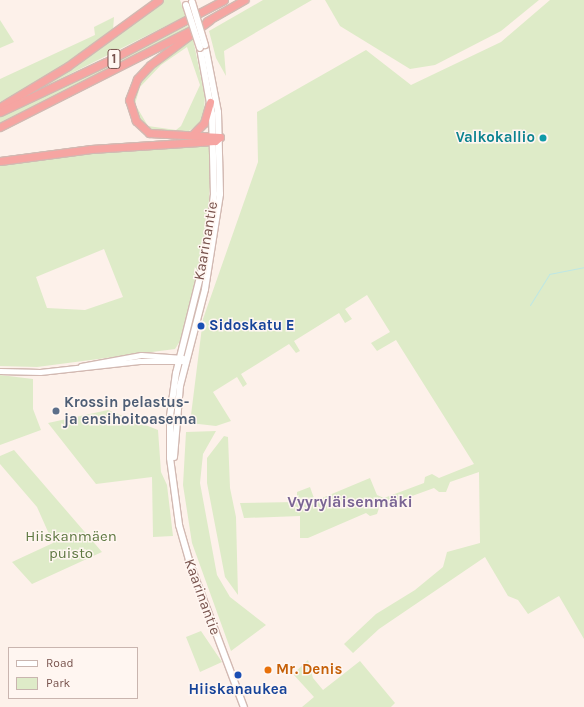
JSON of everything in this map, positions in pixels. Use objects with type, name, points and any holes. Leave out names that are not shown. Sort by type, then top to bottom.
[{"type":"highway","points":[[0,107],[68,66],[159,0]]},
{"type":"highway","name":"1","points":[[0,112],[106,62],[224,0]]},
{"type":"highway","name":"1","points":[[0,127],[210,20],[244,0]]},
{"type":"highway","points":[[210,20],[150,65],[137,79],[129,100],[132,115],[149,133],[192,135],[216,138]]},
{"type":"highway","points":[[192,135],[204,123],[210,102]]},
{"type":"highway","points":[[0,161],[91,148],[216,138]]},
{"type":"main road","name":"Kaarinantie","points":[[173,483],[178,401],[186,361],[206,289],[217,225],[216,138],[202,47],[188,2]]},
{"type":"main road","name":"Kaarinantie","points":[[202,47],[216,138],[208,245],[178,362],[170,427],[173,483],[189,561],[244,707]]},
{"type":"street","points":[[76,368],[141,355],[180,355],[186,361]]},
{"type":"street","points":[[0,371],[76,368],[152,360],[178,362],[186,361]]},
{"type":"green space","points":[[164,0],[180,0],[186,16],[30,94]]},
{"type":"green space","points":[[263,0],[312,0],[224,51],[226,76],[216,58],[209,31]]},
{"type":"green space","points":[[325,0],[539,0],[501,31],[435,65],[410,69],[340,26]]},
{"type":"green space","points":[[550,0],[584,0],[584,639],[559,596],[528,614],[518,600],[508,596],[485,557],[379,629],[353,653],[344,644],[376,614],[415,590],[443,567],[447,552],[480,543],[479,472],[450,482],[446,492],[439,492],[434,488],[379,508],[377,514],[370,516],[366,513],[308,538],[300,538],[300,516],[244,518],[240,503],[297,502],[297,492],[310,487],[315,501],[370,478],[377,495],[384,498],[424,483],[425,477],[432,474],[439,478],[474,464],[396,340],[377,351],[371,343],[390,332],[367,295],[345,309],[352,319],[345,323],[339,313],[294,341],[300,351],[296,353],[289,344],[241,374],[247,384],[243,387],[237,377],[213,392],[231,421],[216,426],[190,423],[203,319],[258,162],[257,112],[366,50],[411,85],[501,42]]},
{"type":"green space","points":[[114,17],[113,30],[34,85],[0,102],[0,79],[95,35],[94,27]]},
{"type":"green space","points":[[0,20],[14,42],[0,48]]},
{"type":"green space","points":[[189,25],[190,28],[0,123],[0,115]]},
{"type":"green space","points":[[193,39],[205,97],[203,121],[186,133],[149,130],[138,121],[132,100],[139,83],[153,66]],"holes":[[[187,47],[200,85],[181,126],[176,130],[148,126],[135,104],[140,87],[161,65]]]},
{"type":"green space","points":[[205,145],[211,149],[212,157],[206,241],[182,338],[175,349],[37,367],[0,366],[0,164],[153,147]],"holes":[[[104,249],[123,297],[85,310],[47,308],[36,277]]]},
{"type":"green space","points":[[0,375],[33,379],[33,409],[41,430],[0,445]]},
{"type":"green space","points":[[108,410],[158,430],[161,472],[167,485],[173,536],[153,537],[152,477],[96,484],[48,423]]},
{"type":"green space","points":[[216,431],[203,454],[200,483],[217,575],[230,597],[266,625],[231,651],[192,543],[183,485],[186,432]]},
{"type":"green space","points":[[224,436],[228,437],[230,488],[236,517],[238,595],[225,577],[207,483],[207,458]]},
{"type":"green space","name":"Hiiskanmäen puisto","points":[[14,450],[102,552],[32,584],[12,562],[53,543],[37,507],[0,464],[0,456]]},
{"type":"green space","points":[[201,631],[222,662],[200,672],[186,637]]},
{"type":"green space","points":[[308,660],[313,678],[323,690],[360,661],[395,703],[391,707],[302,707],[314,697],[293,674]]},
{"type":"waterway","points":[[530,305],[549,274],[584,267]]},
{"type":"place","name":"Valkokallio","points":[[543,138]]},
{"type":"place","name":"Sidoskatu E","points":[[201,326]]},
{"type":"place","name":"Krossin pelastus- ja ensihoitoasema","points":[[56,411]]},
{"type":"place","name":"Mr. Denis","points":[[268,670]]},
{"type":"place","name":"Hiiskanaukea","points":[[238,675]]},
{"type":"district","name":"Vyyryläisenmäki","points":[[350,502]]}]
